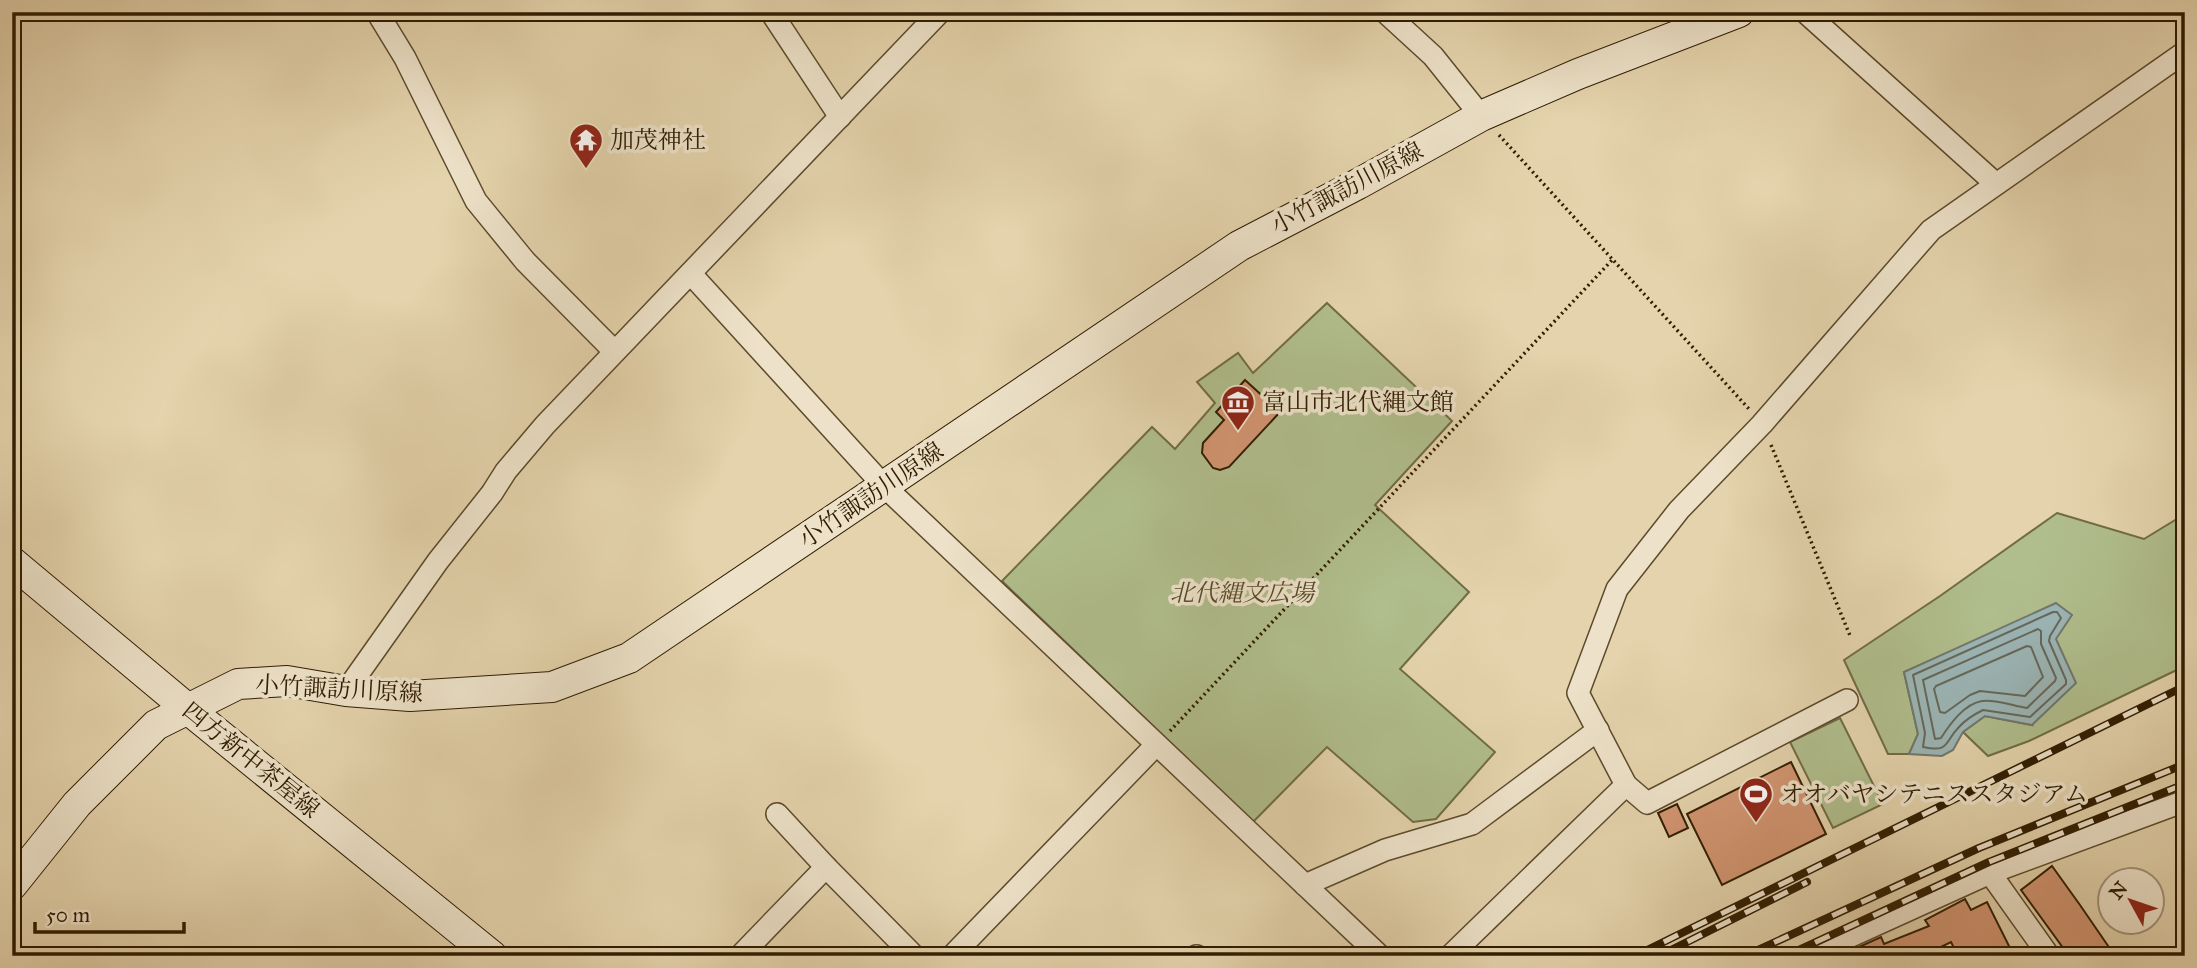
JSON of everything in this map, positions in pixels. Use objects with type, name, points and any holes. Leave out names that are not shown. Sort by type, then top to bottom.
[{"type":"main road","name":"小竹諏訪川原線","points":[[12,886],[77,804],[156,725],[238,684],[287,681],[346,691],[410,696],[552,687],[629,658],[1239,246],[1359,184],[1481,116],[1578,74],[1738,12]]},
{"type":"main road","name":"四方新中茶屋線","points":[[12,562],[492,956]]},
{"type":"street","points":[[377,12],[405,58],[476,201],[525,261],[614,351]]},
{"type":"street","points":[[771,12],[840,117]]},
{"type":"street","points":[[346,691],[438,561],[506,471],[545,425],[940,12]]},
{"type":"street","points":[[1385,12],[1433,56],[1481,116]]},
{"type":"street","points":[[1805,12],[1996,184]]},
{"type":"street","points":[[1847,700],[1647,803],[1626,785],[1578,693],[1617,589],[1679,510],[1762,424],[1931,230],[2185,52]]},
{"type":"street","points":[[691,274],[884,486],[1380,956]]},
{"type":"street","points":[[1305,885],[1385,850],[1472,824],[1598,730]]},
{"type":"street","points":[[952,956],[1156,745]]},
{"type":"street","points":[[1450,956],[1626,785]]},
{"type":"street","points":[[1807,956],[1990,873],[2185,801]]},
{"type":"street","points":[[777,814],[825,867],[914,956]]},
{"type":"street","points":[[740,956],[825,867]]},
{"type":"street","points":[[1990,873],[2049,956]]},
{"type":"path","points":[[1481,116],[1762,424],[1851,638]]},
{"type":"path","points":[[1156,745],[1613,259]]},
{"type":"green space","name":"北代縄文広場","points":[[1327,303],[1452,421],[1375,505],[1469,592],[1400,669],[1495,752],[1436,819],[1413,822],[1327,747],[1253,822],[1002,581],[1152,427],[1175,449],[1215,403],[1197,382],[1238,353],[1253,373]]},
{"type":"green space","points":[[2057,513],[2144,539],[2185,514],[2185,666],[2029,741],[1988,756],[1963,732],[1985,716],[2032,725],[1983,637],[1904,672],[1918,734],[1909,754],[1888,754],[1844,660]]},
{"type":"green space","points":[[1840,718],[1883,804],[1833,828],[1790,742]]},
{"type":"water","points":[[2056,603],[2072,615],[2056,639],[2076,683],[2032,725],[1985,716],[1963,732],[1953,750],[1942,756],[1909,754],[1918,734],[1904,672]]},
{"type":"building","name":"富山市北代縄文館","points":[[1245,380],[1280,412],[1229,467],[1220,470],[1213,468],[1202,453],[1203,443],[1224,420],[1216,412]]},
{"type":"building","name":"オオバヤシテニススタジアム","points":[[1791,762],[1826,834],[1722,885],[1687,814]]},
{"type":"building","points":[[1677,804],[1688,828],[1669,837],[1658,813]]},
{"type":"building","points":[[2052,866],[2096,928],[2096,936],[2101,936],[2115,956],[2069,956],[2021,890]]},
{"type":"building","points":[[1965,899],[1971,910],[1987,902],[2014,956],[1958,956],[1951,942],[1922,956],[1839,956],[1881,937],[1884,944],[1929,926],[1925,920]]},
{"type":"railway","points":[[1635,956],[2185,686]]},
{"type":"railway","points":[[1745,956],[1979,848],[2185,764]]},
{"type":"railway","points":[[1786,956],[1989,862],[2185,784]]},
{"type":"railway","points":[[1659,956],[1807,882]]},
{"type":"place","name":"加茂神社","points":[[586,170]]},
{"type":"place","name":"富山市北代縄文館","points":[[1238,432]]},
{"type":"place","name":"オオバヤシテニススタジアム","points":[[1756,824]]}]
